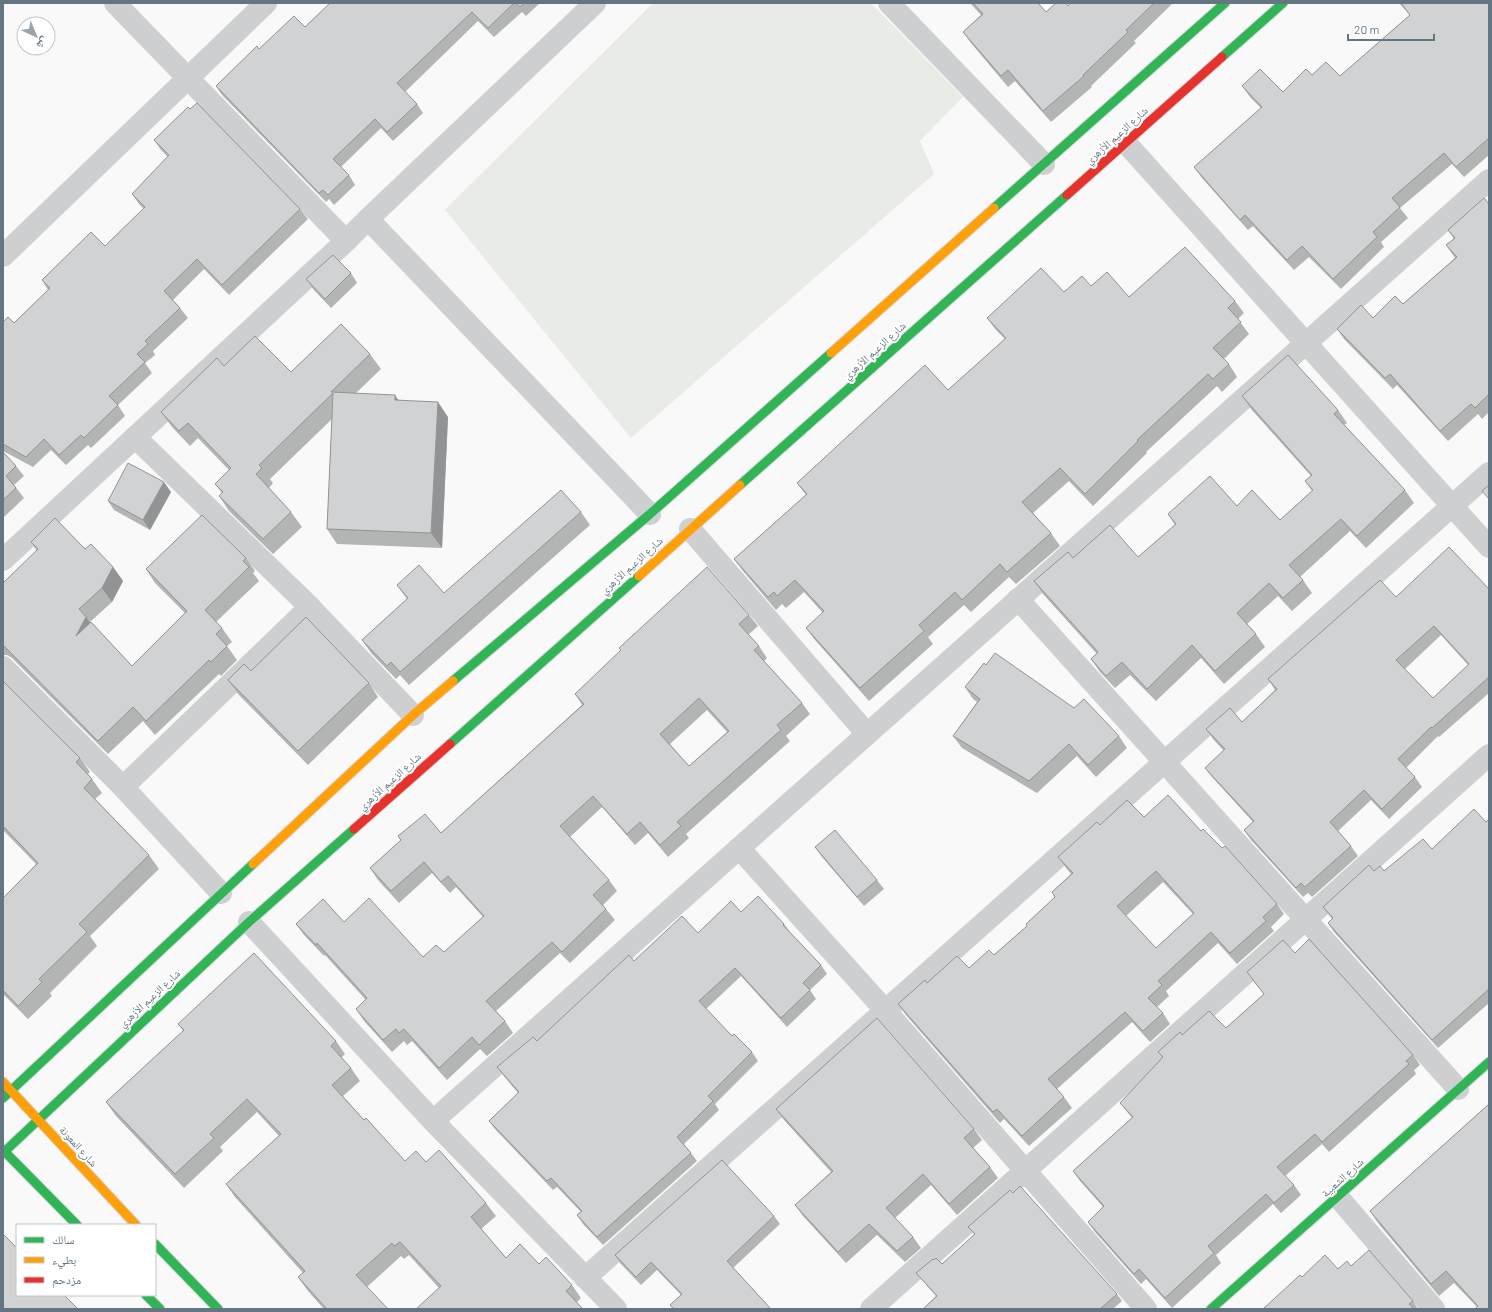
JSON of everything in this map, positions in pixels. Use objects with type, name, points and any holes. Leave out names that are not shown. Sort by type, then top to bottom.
[{"type":"main road","points":[[3,1098],[221,893],[413,716],[650,514],[1225,3]]},
{"type":"main road","name":"شارع الزعيم الأزهري","points":[[4,1151],[249,922],[1283,3]]},
{"type":"main road","name":"شارع الشعبية","points":[[1211,1309],[1489,1062]]},
{"type":"main road","name":"شارع المعونة","points":[[3,1082],[135,1224]]},
{"type":"main road","points":[[4,1151],[76,1224]]},
{"type":"main road","points":[[156,1245],[218,1309]]},
{"type":"main road","points":[[147,1296],[160,1309]]},
{"type":"street","points":[[115,3],[346,241]]},
{"type":"street","points":[[3,255],[266,3]]},
{"type":"street","points":[[3,560],[346,241],[595,3]]},
{"type":"street","points":[[889,3],[1044,164]]},
{"type":"street","points":[[1126,142],[1489,547]]},
{"type":"street","points":[[433,1121],[1489,180]]},
{"type":"street","points":[[368,219],[650,514]]},
{"type":"street","points":[[135,437],[310,607],[413,716]]},
{"type":"street","points":[[585,1278],[1489,473]]},
{"type":"street","points":[[690,529],[867,734]]},
{"type":"street","points":[[1018,600],[1458,1089]]},
{"type":"street","points":[[123,787],[310,607]]},
{"type":"street","points":[[3,667],[123,787],[221,893]]},
{"type":"street","points":[[871,1309],[1489,755]]},
{"type":"street","points":[[739,848],[885,1010],[1146,1309]]},
{"type":"street","points":[[249,922],[433,1121],[616,1309]]},
{"type":"street","points":[[1338,1196],[1434,1309]]},
{"type":"shaded area","points":[[653,3],[871,3],[963,97],[920,141],[934,174],[631,438],[445,210]]},
{"type":"building","points":[[330,3],[514,3],[488,28],[472,12],[397,83],[417,104],[387,132],[375,119],[333,159],[349,175],[328,195],[323,190],[319,193],[216,86],[257,46],[259,49],[294,16],[305,27]]},
{"type":"building","points":[[516,3],[524,3],[520,7]]},
{"type":"building","points":[[973,3],[1038,3],[1046,12],[1056,3],[1066,3],[1068,6],[1071,3],[1154,3],[1126,30],[1128,32],[1083,75],[1084,76],[1043,111],[1008,70],[1001,76],[963,32],[983,14]]},
{"type":"building","points":[[1401,3],[1489,3],[1489,138],[1456,167],[1444,153],[1392,198],[1400,207],[1373,232],[1377,237],[1333,279],[1302,246],[1287,260],[1245,215],[1240,220],[1194,167],[1262,107],[1242,86],[1260,69],[1283,92],[1306,69],[1312,75],[1326,62],[1340,76],[1410,15]]},
{"type":"building","points":[[197,103],[300,209],[222,285],[197,259],[164,291],[180,308],[145,341],[148,344],[137,354],[145,362],[109,396],[118,405],[84,438],[81,435],[59,455],[44,439],[26,457],[3,444],[3,322],[8,317],[14,323],[50,288],[42,280],[91,232],[105,246],[145,207],[132,194],[169,155],[154,140],[188,107],[190,109]]},
{"type":"building","points":[[1484,198],[1489,204],[1489,394],[1475,408],[1471,404],[1440,431],[1390,374],[1385,378],[1337,329],[1361,305],[1373,318],[1395,296],[1403,304],[1457,257],[1446,245],[1455,238],[1448,230]]},
{"type":"building","points":[[1185,247],[1235,301],[1228,308],[1241,322],[1213,348],[1229,364],[1213,379],[1208,374],[1137,440],[1138,441],[1085,494],[1060,468],[1022,502],[1051,533],[1007,572],[1000,564],[962,600],[955,592],[919,625],[924,631],[860,688],[806,628],[824,611],[795,580],[777,596],[774,592],[768,597],[734,559],[807,494],[797,483],[925,365],[948,390],[1006,338],[987,318],[1041,268],[1064,292],[1082,276],[1091,286],[1107,272],[1129,297]]},
{"type":"building","points":[[333,255],[351,273],[325,299],[306,279]]},
{"type":"building","points":[[341,324],[370,354],[331,392],[395,395],[395,400],[438,402],[431,533],[327,529],[333,393],[259,465],[262,468],[256,474],[291,512],[263,539],[219,496],[223,492],[215,484],[231,468],[188,423],[179,431],[161,412],[217,358],[224,366],[255,336],[291,372]]},
{"type":"building","points":[[1288,355],[1338,410],[1334,414],[1405,490],[1357,536],[1341,519],[1289,565],[1303,580],[1283,598],[1269,583],[1237,613],[1256,634],[1215,671],[1192,645],[1147,689],[1122,662],[1106,676],[1091,659],[1098,652],[1034,581],[1068,552],[1073,558],[1110,525],[1138,557],[1176,524],[1168,514],[1210,476],[1237,506],[1252,490],[1280,520],[1313,490],[1305,481],[1312,475],[1242,396]]},
{"type":"building","points":[[3,452],[16,466],[6,476],[16,488],[3,500]]},
{"type":"building","points":[[128,463],[164,482],[143,520],[108,501]]},
{"type":"building","points":[[1489,485],[1489,499],[1482,491]]},
{"type":"building","points":[[561,490],[581,512],[400,672],[391,662],[387,666],[362,640],[408,598],[397,585],[419,565],[444,593]]},
{"type":"building","points":[[202,515],[246,558],[243,561],[249,567],[205,610],[222,628],[216,634],[227,646],[211,662],[209,660],[146,721],[133,707],[98,741],[3,645],[3,583],[38,549],[31,542],[55,518],[85,549],[91,544],[113,567],[102,588],[79,609],[86,617],[76,636],[91,622],[132,666],[187,611],[146,569]]},
{"type":"building","points":[[1449,547],[1489,589],[1489,677],[1432,728],[1431,727],[1398,759],[1415,777],[1382,809],[1364,790],[1330,822],[1351,846],[1305,887],[1301,883],[1296,888],[1244,830],[1254,821],[1205,768],[1225,749],[1206,729],[1230,708],[1242,722],[1277,689],[1268,679],[1380,580],[1396,597]],"holes":[[[1434,626],[1469,664],[1433,698],[1396,660]]]},
{"type":"building","points":[[707,567],[749,615],[739,624],[759,646],[754,650],[802,703],[777,725],[781,730],[677,822],[681,826],[660,845],[640,822],[627,834],[593,796],[560,826],[609,880],[593,895],[606,909],[562,952],[552,942],[486,1001],[505,1021],[479,1045],[472,1037],[439,1068],[404,1029],[399,1033],[396,1029],[383,1040],[356,1009],[367,998],[317,943],[316,945],[296,924],[323,899],[344,922],[369,898],[423,957],[436,945],[444,952],[484,916],[448,876],[441,882],[424,862],[391,891],[370,868],[401,840],[398,836],[425,814],[441,833],[584,704],[575,694],[621,650],[619,648]],"holes":[[[699,698],[729,731],[689,766],[660,734]]]},
{"type":"building","points":[[306,617],[369,683],[298,751],[228,680],[244,664],[251,671]]},
{"type":"building","points":[[995,653],[1074,708],[1084,699],[1119,736],[1088,765],[1069,744],[1029,781],[953,736],[980,699],[965,687],[984,663],[986,665]]},
{"type":"building","points":[[3,681],[80,758],[76,762],[92,779],[84,788],[149,855],[79,924],[87,932],[39,979],[42,982],[18,1006],[3,990],[3,898],[38,863],[3,826]]},
{"type":"building","points":[[1168,795],[1201,831],[1203,829],[1222,848],[1225,846],[1277,904],[1263,917],[1266,921],[1230,953],[1211,932],[1158,981],[1162,985],[1148,998],[1163,1013],[1143,1031],[1125,1012],[1048,1079],[1064,1097],[1022,1136],[997,1109],[993,1112],[898,1004],[925,980],[927,983],[957,956],[969,968],[989,950],[994,955],[1027,926],[1026,924],[1055,897],[1052,892],[1073,873],[1058,857],[1097,822],[1100,825],[1127,800],[1144,817]],"holes":[[[1156,871],[1194,913],[1156,948],[1117,906]]]},
{"type":"building","points":[[1474,809],[1486,822],[1489,819],[1489,989],[1432,1040],[1328,923],[1333,918],[1323,907],[1369,865],[1374,871],[1380,866],[1384,871],[1423,839],[1432,849]]},
{"type":"building","points":[[835,830],[877,880],[857,897],[815,847]]},
{"type":"building","points":[[758,896],[821,965],[803,983],[810,990],[781,1018],[735,968],[699,1001],[732,1036],[734,1034],[752,1052],[708,1096],[713,1101],[677,1137],[691,1153],[597,1237],[577,1215],[582,1211],[551,1178],[547,1181],[489,1121],[519,1092],[497,1067],[533,1037],[537,1041],[629,955],[634,961],[682,916],[698,933],[731,901],[741,912]]},
{"type":"building","points":[[1309,939],[1413,1055],[1406,1061],[1409,1064],[1322,1142],[1315,1134],[1277,1167],[1294,1185],[1274,1203],[1266,1194],[1208,1246],[1214,1253],[1165,1298],[1139,1269],[1134,1274],[1088,1222],[1104,1206],[1073,1171],[1133,1117],[1120,1103],[1163,1057],[1158,1052],[1180,1032],[1182,1035],[1209,1011],[1226,1028],[1264,994],[1247,972],[1283,940],[1295,953]]},
{"type":"building","points":[[254,953],[336,1041],[331,1046],[351,1068],[332,1085],[364,1120],[366,1118],[405,1161],[416,1151],[426,1162],[439,1150],[486,1203],[471,1217],[506,1258],[520,1244],[539,1264],[546,1257],[572,1285],[566,1291],[583,1309],[416,1309],[441,1286],[400,1242],[394,1246],[392,1243],[356,1275],[388,1309],[327,1309],[298,1277],[305,1271],[226,1184],[281,1134],[247,1099],[210,1134],[214,1138],[175,1174],[106,1102],[184,1030],[178,1024]]},
{"type":"building","points":[[877,1018],[974,1129],[964,1138],[990,1167],[949,1204],[923,1174],[886,1208],[913,1237],[897,1251],[869,1224],[838,1252],[795,1205],[833,1171],[776,1109]]},
{"type":"building","points":[[1489,1104],[1489,1309],[1475,1309],[1478,1306],[1446,1271],[1431,1284],[1370,1211]]},
{"type":"building","points":[[722,1160],[774,1216],[727,1261],[771,1309],[674,1309],[670,1305],[682,1294],[651,1262],[636,1277],[615,1255]]},
{"type":"building","points":[[1020,1186],[1117,1294],[1100,1309],[923,1309],[937,1296],[916,1273],[933,1259],[934,1260],[936,1258],[942,1264],[975,1234],[968,1227],[1010,1190],[1013,1193]]},
{"type":"building","points":[[3,1234],[16,1247],[16,1296],[65,1296],[78,1309],[3,1309]]},
{"type":"building","points":[[1369,1250],[1413,1301],[1409,1304],[1414,1309],[1263,1309],[1300,1275],[1302,1277],[1325,1255],[1338,1269],[1347,1261],[1351,1266]]},
{"type":"traffic: fast","points":[[994,208],[1225,3]]},
{"type":"traffic: fast","points":[[1222,57],[1283,3]]},
{"type":"traffic: fast","points":[[740,485],[1067,195]]},
{"type":"traffic: fast","points":[[453,681],[650,514],[831,353]]},
{"type":"traffic: fast","points":[[450,744],[639,576]]},
{"type":"traffic: fast","points":[[3,1153],[249,922],[354,829]]},
{"type":"traffic: fast","points":[[3,1098],[253,864]]},
{"type":"traffic: fast","points":[[1211,1309],[1489,1062]]},
{"type":"traffic: fast","points":[[3,1150],[76,1224]]},
{"type":"traffic: fast","points":[[156,1245],[218,1309]]},
{"type":"traffic: fast","points":[[147,1296],[160,1309]]},
{"type":"traffic: slow","points":[[831,353],[994,208]]},
{"type":"traffic: slow","points":[[639,576],[740,485]]},
{"type":"traffic: slow","points":[[253,864],[413,715],[453,681]]},
{"type":"traffic: slow","points":[[3,1082],[135,1224]]},
{"type":"traffic: jam","points":[[1067,195],[1222,57]]},
{"type":"traffic: jam","points":[[354,829],[450,744]]}]
